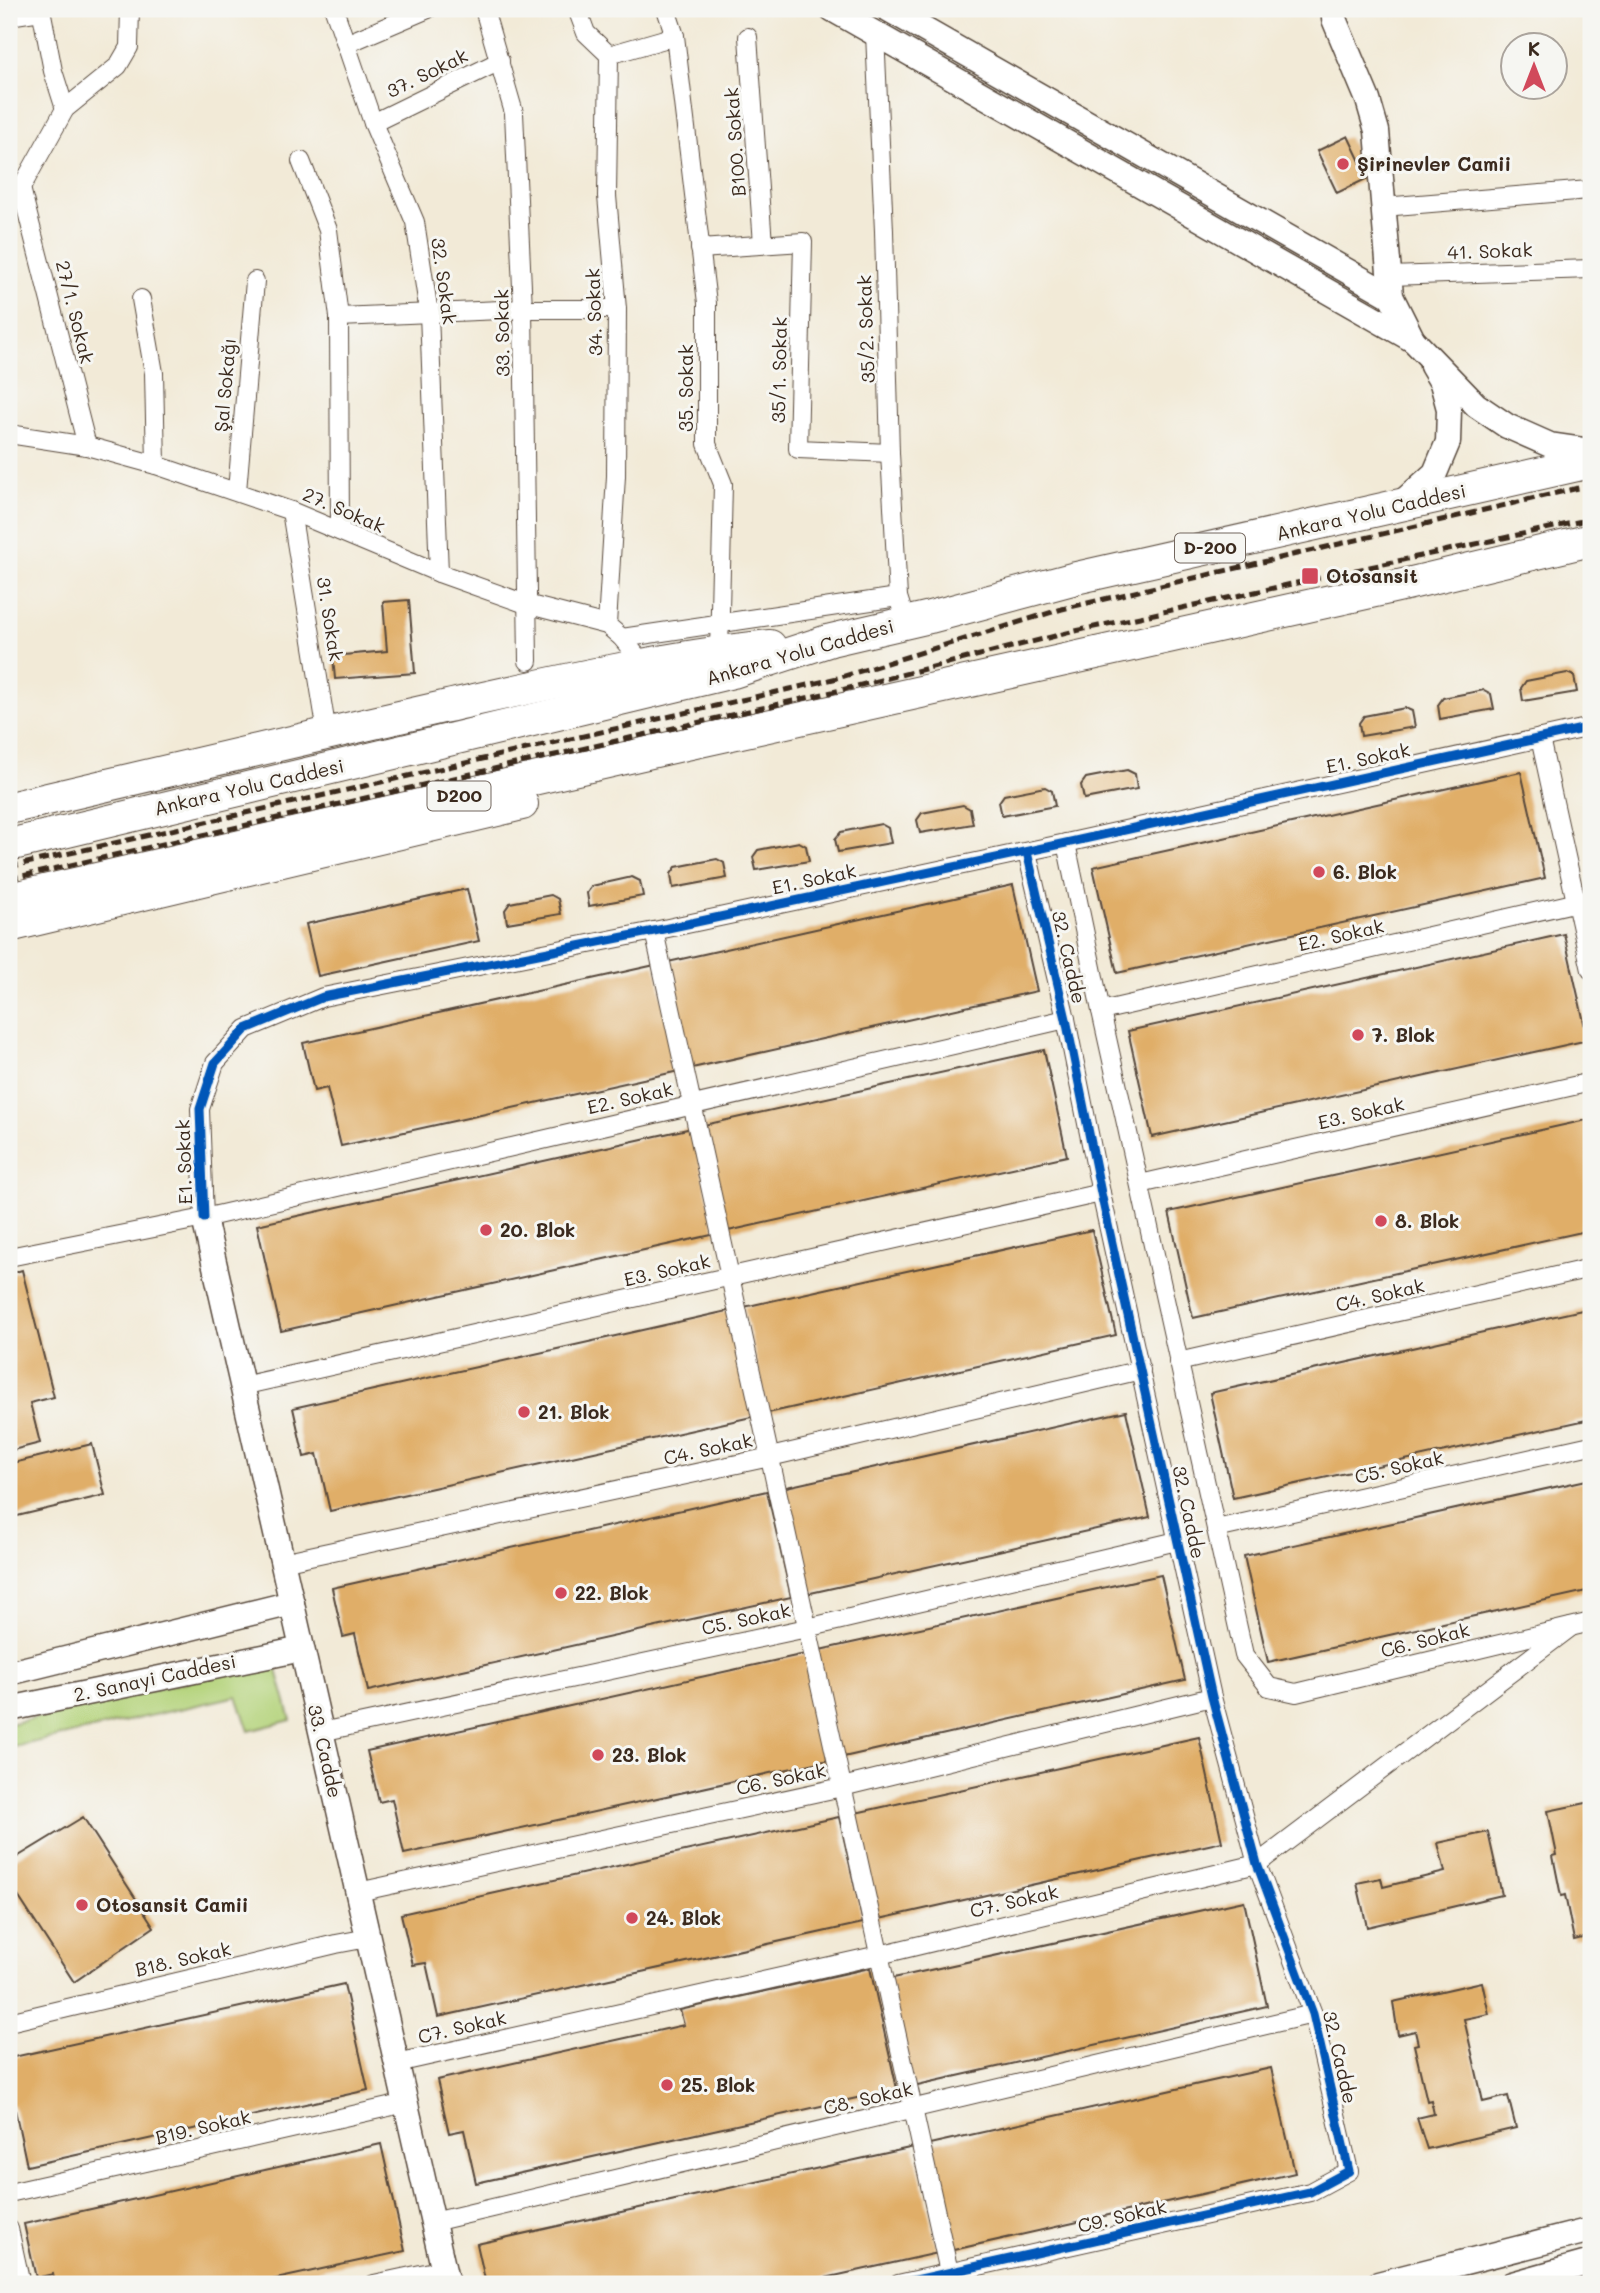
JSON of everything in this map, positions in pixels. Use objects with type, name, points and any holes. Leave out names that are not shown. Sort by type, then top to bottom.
[{"type":"highway","name":"Ankara Yolu Caddesi","points":[[9,845],[733,672],[831,640],[902,610],[1076,578],[1591,462]]},
{"type":"highway","points":[[9,926],[653,773],[910,694],[1407,584],[1591,540]]},
{"type":"highway","points":[[9,808],[327,733],[643,664],[720,638],[831,640]]},
{"type":"highway","name":"D200","points":[[9,900],[910,694]]},
{"type":"main road","points":[[832,9],[1420,348],[1476,405],[1507,426],[1550,445],[1591,451]]},
{"type":"main road","points":[[888,9],[1390,286]]},
{"type":"main road","points":[[1334,9],[1334,19],[1368,100],[1377,131],[1390,286],[1420,348],[1442,383],[1449,409],[1448,442],[1435,473],[1397,507]]},
{"type":"main road","name":"33. Cadde","points":[[204,1218],[445,2277]]},
{"type":"main road","name":"2. Sanayi Caddesi","points":[[9,1672],[292,1602]]},
{"type":"main road","name":"2. Sanayi Caddesi","points":[[9,1709],[302,1648]]},
{"type":"main road","points":[[1378,2284],[1591,2231]]},
{"type":"main road","points":[[1512,2284],[1591,2262]]},
{"type":"street","points":[[9,202],[21,188],[65,109],[118,66],[129,47],[130,9]]},
{"type":"street","name":"32. Sokak","points":[[334,9],[373,123],[415,222],[429,313],[439,573]]},
{"type":"street","points":[[346,44],[428,9]]},
{"type":"street","name":"33. Sokak","points":[[484,9],[514,113],[523,309],[528,661]]},
{"type":"street","points":[[578,9],[586,33],[609,55],[675,36]]},
{"type":"street","name":"35. Sokak","points":[[666,9],[675,36],[707,303],[708,444],[723,484],[720,638]]},
{"type":"street","points":[[9,16],[41,10],[53,71],[65,109]]},
{"type":"street","name":"35/2. Sokak","points":[[875,34],[890,453],[902,610]]},
{"type":"street","name":"B100. Sokak","points":[[748,37],[763,244]]},
{"type":"street","name":"34. Sokak","points":[[607,625],[616,476],[617,309],[607,196],[609,55]]},
{"type":"street","name":"37. Sokak","points":[[373,123],[500,61]]},
{"type":"street","points":[[300,161],[328,230],[339,317],[340,531]]},
{"type":"street","name":"27/1. Sokak","points":[[21,188],[88,446]]},
{"type":"street","points":[[1383,206],[1589,190]]},
{"type":"street","name":"35/1. Sokak","points":[[763,244],[803,242],[798,449],[890,453]]},
{"type":"street","points":[[700,249],[763,244]]},
{"type":"street","name":"41. Sokak","points":[[1390,286],[1591,269]]},
{"type":"street","name":"Şal Sokağı","points":[[237,492],[255,281]]},
{"type":"street","points":[[141,299],[154,373],[156,466]]},
{"type":"street","points":[[339,317],[523,309],[617,309]]},
{"type":"street","name":"27. Sokak","points":[[9,434],[88,446],[156,466],[291,511],[439,573],[526,604],[607,625],[622,638],[643,664]]},
{"type":"street","name":"31. Sokak","points":[[291,511],[327,733]]},
{"type":"street","points":[[622,638],[720,638],[902,610]]},
{"type":"street","name":"E1. Sokak","points":[[204,1218],[200,1109],[215,1063],[246,1029],[323,997],[654,931],[1027,852],[1591,727]]},
{"type":"street","points":[[1540,738],[1584,901],[1591,970]]},
{"type":"street","name":"32. Cadde","points":[[1066,843],[1244,1655],[1269,1687]]},
{"type":"street","name":"32. Cadde","points":[[1027,852],[1066,1018],[1101,1194],[1212,1697],[1257,1864],[1313,2014],[1349,2171]]},
{"type":"street","name":"E2. Sokak","points":[[1101,1011],[1584,901]]},
{"type":"street","points":[[654,931],[949,2272]]},
{"type":"street","name":"E2. Sokak","points":[[9,1256],[204,1218],[1066,1018]]},
{"type":"street","name":"E3. Sokak","points":[[1140,1185],[1591,1082]]},
{"type":"street","name":"E3. Sokak","points":[[242,1386],[1101,1194]]},
{"type":"street","name":"C4. Sokak","points":[[1178,1362],[1591,1268]]},
{"type":"street","name":"C4. Sokak","points":[[282,1562],[770,1457],[1141,1370]]},
{"type":"street","name":"C5. Sokak","points":[[1216,1529],[1591,1446]]},
{"type":"street","name":"C5. Sokak","points":[[321,1732],[807,1628],[1177,1541]]},
{"type":"street","name":"C6. Sokak","points":[[1269,1687],[1296,1693],[1591,1622]]},
{"type":"street","name":"C7. Sokak","points":[[397,2063],[879,1955],[1257,1864],[1571,1627]]},
{"type":"street","name":"C6. Sokak","points":[[358,1892],[842,1787],[1212,1697]]},
{"type":"street","name":"B18. Sokak","points":[[9,2022],[368,1938]]},
{"type":"street","name":"C8. Sokak","points":[[433,2222],[1313,2014]]},
{"type":"street","name":"B19. Sokak","points":[[9,2193],[406,2103]]},
{"type":"street","name":"C9. Sokak","points":[[898,2284],[1310,2192],[1349,2171]]},
{"type":"street","points":[[9,2229],[21,2284]]},
{"type":"street","points":[[374,2284],[445,2277]]},
{"type":"green space","points":[[275,1663],[291,1720],[249,1731],[237,1696],[9,1748],[9,1724]]},
{"type":"building","name":"Şirinevler Camii","points":[[1348,136],[1368,178],[1337,193],[1317,151]]},
{"type":"building","points":[[409,600],[415,673],[335,679],[333,656],[387,651],[383,602]]},
{"type":"building","points":[[1567,673],[1574,676],[1577,692],[1523,701],[1521,688],[1526,681]]},
{"type":"building","points":[[1484,690],[1491,694],[1494,709],[1440,719],[1438,705],[1443,698]]},
{"type":"building","points":[[1405,708],[1412,711],[1415,727],[1361,736],[1359,723],[1364,716]]},
{"type":"building","points":[[1127,770],[1135,774],[1137,789],[1084,799],[1081,785],[1086,778]]},
{"type":"building","name":"6. Blok","points":[[1521,772],[1545,878],[1117,973],[1093,867]]},
{"type":"building","points":[[1045,787],[1052,791],[1055,806],[1002,816],[999,802],[1004,795]]},
{"type":"building","points":[[963,805],[970,809],[973,824],[920,833],[917,820],[922,813]]},
{"type":"building","points":[[881,824],[888,828],[891,843],[838,852],[835,839],[841,832]]},
{"type":"building","points":[[799,842],[806,846],[809,861],[756,870],[753,857],[758,850]]},
{"type":"building","points":[[717,859],[724,863],[727,878],[673,888],[671,874],[676,867]]},
{"type":"building","points":[[632,877],[640,881],[643,896],[589,906],[587,893],[592,886]]},
{"type":"building","points":[[1013,885],[1037,991],[692,1068],[668,962]]},
{"type":"building","points":[[467,889],[479,941],[318,976],[306,924]]},
{"type":"building","points":[[551,895],[558,899],[561,914],[507,923],[505,910],[510,903]]},
{"type":"building","name":"7. Blok","points":[[1564,934],[1588,1040],[1152,1137],[1128,1031]]},
{"type":"building","points":[[655,965],[679,1071],[341,1146],[327,1088],[314,1091],[303,1043]]},
{"type":"building","points":[[1044,1050],[1067,1156],[728,1231],[704,1125]]},
{"type":"building","name":"8. Blok","points":[[1591,1119],[1591,1230],[1193,1318],[1169,1212]]},
{"type":"building","name":"20. Blok","points":[[692,1128],[716,1234],[281,1331],[257,1225]]},
{"type":"building","points":[[1092,1230],[1116,1335],[768,1413],[744,1307]]},
{"type":"building","points":[[22,1270],[54,1397],[30,1403],[40,1443],[9,1451],[9,1274]]},
{"type":"building","points":[[1591,1308],[1591,1419],[1233,1498],[1210,1393]]},
{"type":"building","name":"21. Blok","points":[[732,1310],[756,1416],[330,1511],[317,1454],[304,1457],[293,1408]]},
{"type":"building","points":[[1126,1411],[1150,1517],[806,1594],[782,1488]]},
{"type":"building","points":[[92,1444],[105,1495],[9,1518],[9,1464]]},
{"type":"building","points":[[1591,1479],[1591,1590],[1268,1662],[1244,1556]]},
{"type":"building","name":"22. Blok","points":[[767,1491],[791,1597],[368,1691],[355,1634],[343,1637],[332,1588]]},
{"type":"building","points":[[1161,1575],[1185,1680],[839,1758],[815,1651]]},
{"type":"building","name":"23. Blok","points":[[805,1654],[829,1760],[404,1854],[392,1799],[379,1802],[367,1751]]},
{"type":"building","points":[[1199,1737],[1222,1842],[875,1920],[851,1814]]},
{"type":"building","points":[[1591,1802],[1591,1936],[1574,1940],[1565,1895],[1561,1896],[1553,1856],[1557,1855],[1548,1811]]},
{"type":"building","name":"Otosansit Camii","points":[[83,1817],[154,1927],[74,1982],[9,1882],[9,1862]]},
{"type":"building","name":"24. Blok","points":[[839,1817],[863,1923],[438,2017],[426,1963],[413,1965],[401,1914]]},
{"type":"building","points":[[1488,1832],[1502,1895],[1367,1927],[1357,1883],[1381,1878],[1383,1887],[1445,1872],[1438,1843]]},
{"type":"building","points":[[1244,1901],[1267,2006],[913,2086],[889,1979]]},
{"type":"building","name":"25. Blok","points":[[870,1968],[897,2089],[476,2183],[464,2130],[449,2133],[437,2080],[684,2025],[680,2010]]},
{"type":"building","points":[[1482,1982],[1489,2014],[1464,2019],[1483,2102],[1508,2096],[1516,2128],[1427,2149],[1417,2118],[1434,2114],[1431,2100],[1427,2101],[1414,2045],[1418,2044],[1415,2031],[1398,2035],[1393,2002]]},
{"type":"building","points":[[344,1984],[368,2090],[27,2166],[14,2105],[9,2106],[9,2058]]},
{"type":"building","points":[[1271,2068],[1295,2173],[949,2251],[925,2145]]},
{"type":"building","points":[[381,2144],[405,2251],[253,2284],[55,2284],[53,2274],[36,2278],[24,2224]]},
{"type":"building","points":[[914,2147],[938,2253],[798,2284],[486,2284],[477,2244]]},
{"type":"railway","points":[[9,867],[838,678],[1062,609],[1591,485]]},
{"type":"railway","points":[[9,879],[841,690],[1071,632],[1591,519]]},
{"type":"cycle path","points":[[204,1218],[200,1109],[215,1063],[246,1029],[323,997],[654,931],[1591,727]]},
{"type":"cycle path","points":[[898,2284],[1310,2192],[1349,2171],[1313,2014],[1257,1864],[1212,1697],[1101,1193],[1066,1019],[1027,852]]},
{"type":"place","name":"Şirinevler Camii","points":[[1343,164]]},
{"type":"place","name":"Otosansit","points":[[1310,576]]},
{"type":"place","name":"6. Blok","points":[[1319,872]]},
{"type":"place","name":"7. Blok","points":[[1358,1035]]},
{"type":"place","name":"8. Blok","points":[[1381,1221]]},
{"type":"place","name":"20. Blok","points":[[486,1230]]},
{"type":"place","name":"21. Blok","points":[[524,1412]]},
{"type":"place","name":"22. Blok","points":[[561,1593]]},
{"type":"place","name":"23. Blok","points":[[598,1755]]},
{"type":"place","name":"Otosansit Camii","points":[[82,1905]]},
{"type":"place","name":"24. Blok","points":[[632,1918]]},
{"type":"place","name":"25. Blok","points":[[667,2085]]}]
